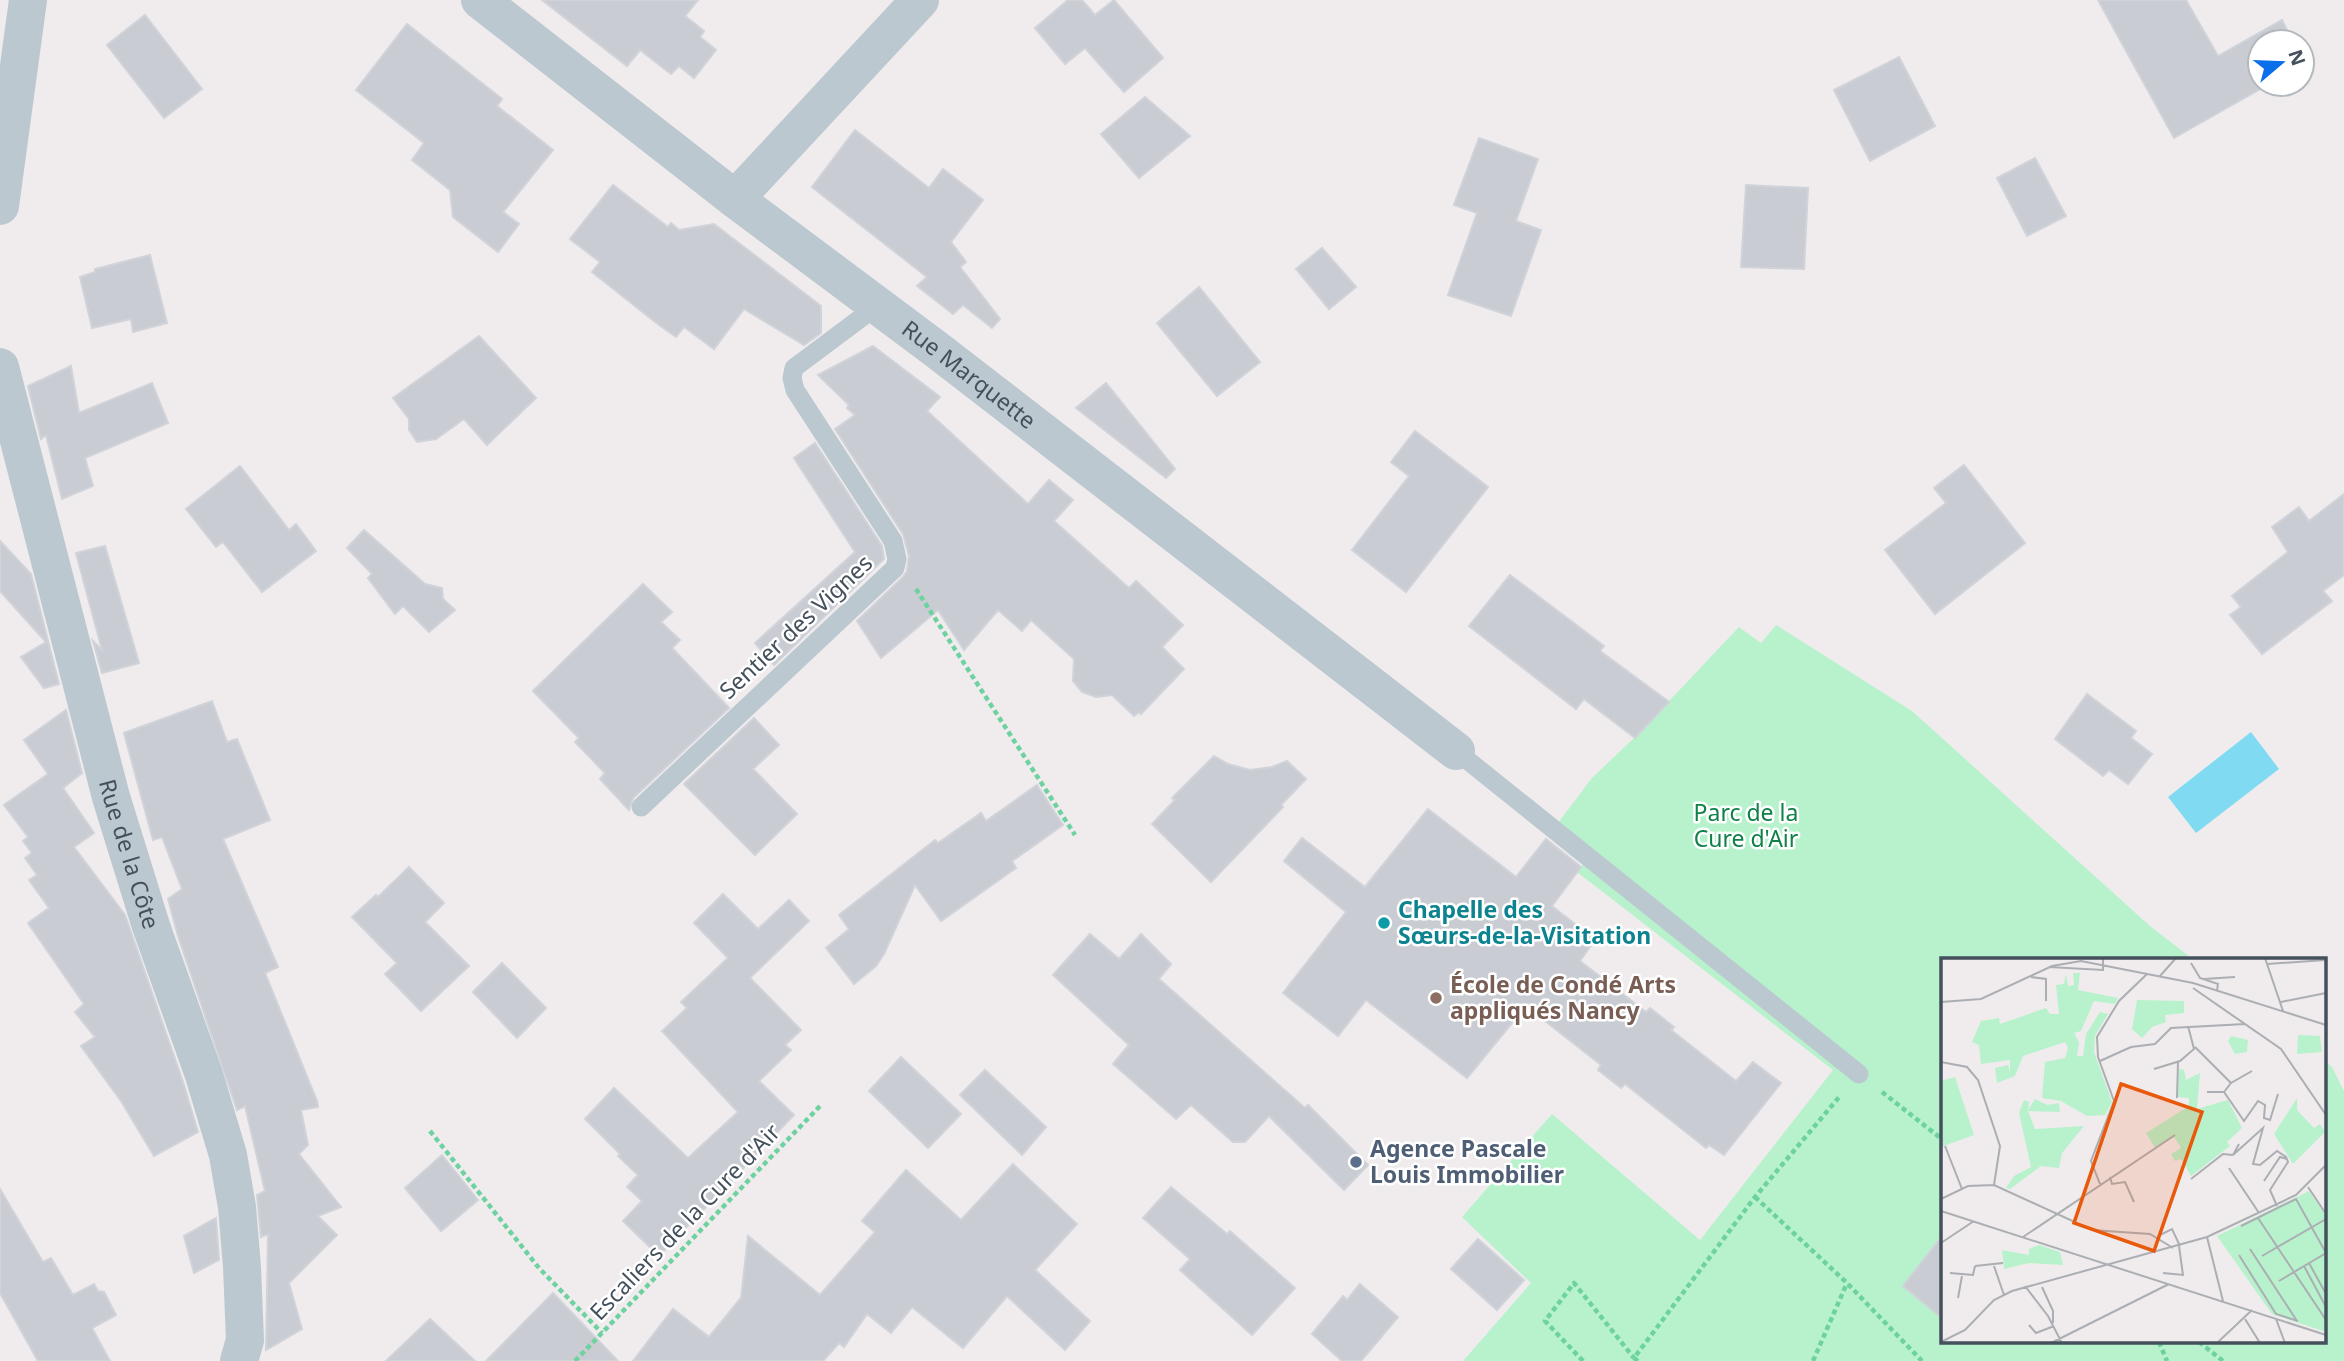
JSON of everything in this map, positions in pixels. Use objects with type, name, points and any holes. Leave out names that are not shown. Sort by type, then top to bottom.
[{"type":"street","points":[[0,206],[28,0]]},
{"type":"street","name":"Rue Marquette","points":[[480,0],[735,199],[1456,751]]},
{"type":"street","points":[[735,199],[920,0]]},
{"type":"street","name":"Rue de la Côte","points":[[0,368],[111,797],[228,1155],[237,1207],[250,1354]]},
{"type":"lane","name":"Sentier des Vignes","points":[[640,807],[895,568],[897,559],[893,541],[795,390],[792,378],[794,368],[877,306]]},
{"type":"lane","points":[[1456,751],[1859,1074]]},
{"type":"path","points":[[897,559],[1075,835]]},
{"type":"path","points":[[1583,1361],[1545,1321],[1574,1283],[1636,1359],[1755,1197],[1859,1074],[1941,1138]]},
{"type":"path","name":"Escaliers de la Cure d'Air","points":[[575,1361],[820,1106]]},
{"type":"path","points":[[430,1131],[538,1268],[602,1333]]},
{"type":"path","points":[[1755,1197],[1847,1283],[1922,1361]]},
{"type":"path","points":[[1813,1361],[1847,1283]]},
{"type":"path","points":[[2160,1344],[2167,1361]]},
{"type":"path","points":[[2202,1344],[2224,1361]]},
{"type":"green space","name":"Parc de la Cure d'Air","points":[[1776,625],[1912,711],[2150,926],[2191,958],[1941,958],[1941,1344],[2326,1344],[2326,1062],[2332,1067],[2344,1091],[2344,1361],[1463,1361],[1531,1283],[1462,1217],[1552,1114],[1700,1240],[1833,1070],[1577,872],[1583,865],[1548,836],[1592,778],[1635,737],[1739,627],[1761,643]]},
{"type":"water","points":[[2251,732],[2279,769],[2196,833],[2168,797]]},
{"type":"building","points":[[542,0],[698,0],[685,16],[704,31],[700,37],[716,50],[694,78],[679,66],[671,74],[640,50],[627,66]]},
{"type":"building","points":[[1068,0],[1082,0],[1095,15],[1114,0],[1163,58],[1124,92],[1085,48],[1065,64],[1035,28]]},
{"type":"building","points":[[2098,0],[2186,0],[2218,56],[2246,40],[2246,97],[2174,138]]},
{"type":"building","points":[[145,15],[202,89],[164,118],[107,45]]},
{"type":"building","points":[[2282,20],[2286,28],[2268,28]]},
{"type":"building","points":[[407,24],[502,99],[497,106],[553,150],[503,212],[519,224],[498,252],[453,217],[450,190],[412,160],[424,143],[356,90]]},
{"type":"building","points":[[1899,57],[1935,126],[1870,161],[1834,90]]},
{"type":"building","points":[[1145,97],[1190,136],[1139,178],[1101,134]]},
{"type":"building","points":[[855,130],[929,188],[943,169],[983,200],[951,242],[966,262],[960,267],[1000,319],[992,328],[963,305],[953,314],[917,286],[927,277],[812,187]]},
{"type":"building","points":[[1479,138],[1538,159],[1516,221],[1541,230],[1511,316],[1448,295],[1477,213],[1454,205]]},
{"type":"building","points":[[2035,158],[2066,216],[2027,236],[1997,178]]},
{"type":"building","points":[[613,185],[668,227],[671,223],[679,230],[714,224],[821,306],[821,333],[804,345],[744,309],[714,349],[684,327],[676,337],[659,325],[592,272],[600,262],[570,239]]},
{"type":"building","points":[[1746,185],[1808,188],[1804,269],[1741,267]]},
{"type":"building","points":[[1322,248],[1356,287],[1329,309],[1296,269]]},
{"type":"building","points":[[150,255],[167,323],[133,332],[131,319],[92,328],[80,277],[95,272],[95,269]]},
{"type":"building","points":[[1199,287],[1260,362],[1217,396],[1157,323]]},
{"type":"building","points":[[479,336],[536,398],[487,445],[464,419],[436,439],[417,442],[409,430],[409,419],[393,398]]},
{"type":"building","points":[[873,346],[940,397],[927,411],[1028,504],[1049,480],[1073,500],[1054,521],[1129,588],[1136,581],[1183,625],[1162,647],[1184,669],[1141,714],[1139,712],[1134,716],[1112,695],[1096,697],[1082,692],[1073,681],[1074,659],[1031,620],[1022,631],[998,610],[964,650],[938,610],[881,658],[857,621],[903,577],[907,571],[909,556],[903,534],[835,429],[855,415],[847,408],[849,405],[818,375]]},
{"type":"building","points":[[71,366],[79,413],[152,383],[168,423],[85,458],[93,486],[62,499],[46,435],[41,439],[28,386]]},
{"type":"building","points":[[1106,383],[1175,469],[1166,478],[1076,408]]},
{"type":"building","points":[[1415,431],[1488,487],[1406,592],[1352,550],[1409,476],[1391,462]]},
{"type":"building","points":[[815,443],[882,546],[884,559],[774,665],[755,643],[855,552],[794,458]]},
{"type":"building","points":[[1964,465],[2025,543],[1935,614],[1885,550],[1946,503],[1934,488]]},
{"type":"building","points":[[240,466],[289,530],[296,524],[316,551],[262,592],[223,542],[216,547],[186,509]]},
{"type":"building","points":[[2344,494],[2344,575],[2323,591],[2332,601],[2262,654],[2230,615],[2241,607],[2232,596],[2288,552],[2272,527],[2299,507],[2309,521]]},
{"type":"building","points":[[364,530],[425,584],[442,588],[443,599],[455,610],[429,632],[403,606],[395,614],[368,578],[372,574],[347,548]]},
{"type":"building","points":[[0,541],[31,574],[59,684],[44,688],[21,657],[46,642],[0,591]]},
{"type":"building","points":[[105,546],[139,663],[102,673],[93,641],[102,650],[76,553]]},
{"type":"building","points":[[1510,575],[1604,646],[1600,651],[1669,702],[1635,738],[1584,699],[1576,709],[1469,626]]},
{"type":"building","points":[[643,584],[672,612],[661,622],[680,640],[672,648],[729,708],[633,798],[629,810],[600,779],[605,773],[575,742],[579,738],[533,691]]},
{"type":"building","points":[[2087,694],[2136,731],[2131,738],[2152,754],[2128,784],[2109,770],[2103,776],[2055,739]]},
{"type":"building","points":[[212,701],[227,742],[237,739],[270,820],[223,839],[278,967],[265,973],[317,1101],[318,1107],[301,1110],[308,1145],[299,1154],[341,1207],[318,1216],[337,1235],[289,1283],[302,1329],[266,1350],[268,1234],[261,1237],[257,1195],[265,1191],[245,1106],[237,1110],[178,936],[168,899],[182,889],[162,837],[153,840],[124,733]]},
{"type":"building","points":[[66,710],[82,773],[63,788],[94,833],[74,847],[125,915],[198,1132],[154,1156],[121,1101],[81,1046],[95,1037],[75,1012],[84,1004],[28,923],[49,908],[29,880],[37,875],[25,858],[32,853],[23,841],[28,837],[4,805],[48,774],[24,740]]},
{"type":"building","points":[[754,718],[779,745],[753,769],[797,814],[755,855],[684,784]]},
{"type":"building","points":[[1214,756],[1228,764],[1250,770],[1272,767],[1287,761],[1306,779],[1211,882],[1152,824],[1175,800],[1172,798]]},
{"type":"building","points":[[1037,785],[1063,825],[1012,861],[1016,868],[941,921],[915,885],[884,954],[876,966],[854,984],[826,948],[849,929],[839,915],[935,840],[938,843],[981,813],[986,821]]},
{"type":"building","name":"École de Condé Arts appliqués Nancy","points":[[1428,809],[1516,877],[1546,839],[1581,867],[1552,906],[1595,940],[1580,961],[1646,1012],[1650,1008],[1674,1027],[1671,1030],[1736,1081],[1753,1062],[1781,1083],[1724,1155],[1709,1145],[1706,1148],[1625,1084],[1621,1088],[1598,1070],[1601,1065],[1526,1006],[1467,1078],[1366,1000],[1338,1036],[1283,993],[1346,912],[1284,861],[1302,838],[1365,887]]},
{"type":"building","points":[[409,867],[444,903],[425,922],[469,966],[421,1011],[385,974],[397,963],[352,917],[376,895],[378,897]]},
{"type":"building","points":[[723,894],[758,929],[789,900],[809,921],[750,978],[801,1030],[785,1045],[791,1050],[759,1081],[794,1115],[659,1256],[623,1221],[642,1201],[627,1187],[638,1175],[585,1119],[614,1088],[688,1158],[738,1112],[662,1031],[687,1008],[681,1002],[728,958],[694,923]]},
{"type":"building","points":[[1090,934],[1119,959],[1141,934],[1171,964],[1159,979],[1305,1108],[1308,1105],[1368,1165],[1344,1190],[1269,1116],[1245,1142],[1233,1142],[1191,1105],[1176,1119],[1113,1064],[1129,1045],[1053,975]]},
{"type":"building","points":[[502,963],[546,1008],[517,1038],[473,992]]},
{"type":"building","points":[[901,1057],[961,1114],[928,1148],[869,1091]]},
{"type":"building","points":[[985,1070],[1046,1127],[1022,1155],[960,1095]]},
{"type":"building","points":[[442,1155],[478,1200],[441,1231],[405,1188]]},
{"type":"building","points":[[1013,1164],[1077,1224],[1035,1270],[1090,1321],[1065,1350],[1007,1296],[963,1348],[912,1307],[891,1333],[867,1314],[844,1347],[839,1343],[823,1361],[633,1361],[673,1309],[709,1337],[741,1298],[748,1236],[820,1295],[875,1232],[862,1221],[906,1170],[961,1220]]},
{"type":"building","points":[[1171,1187],[1227,1234],[1230,1231],[1295,1288],[1252,1335],[1180,1270],[1190,1259],[1143,1218]]},
{"type":"building","points":[[0,1189],[43,1262],[51,1258],[73,1295],[94,1284],[98,1291],[104,1292],[116,1315],[92,1328],[110,1361],[38,1361],[0,1293]]},
{"type":"building","points":[[216,1218],[219,1260],[194,1273],[184,1236]]},
{"type":"building","points":[[1941,1238],[1941,1317],[1903,1286]]},
{"type":"building","points":[[1478,1239],[1524,1280],[1497,1310],[1451,1269]]},
{"type":"building","points":[[1360,1284],[1398,1317],[1361,1361],[1342,1361],[1312,1334],[1343,1296],[1347,1300]]},
{"type":"building","points":[[553,1293],[618,1361],[486,1361]]},
{"type":"building","points":[[430,1319],[475,1361],[386,1361]]},
{"type":"place","name":"Chapelle des Sœurs-de-la-Visitation","points":[[1384,923]]},
{"type":"place","name":"École de Condé Arts appliqués Nancy","points":[[1436,998]]},
{"type":"place","name":"Agence Pascale Louis Immobilier","points":[[1356,1162]]}]
